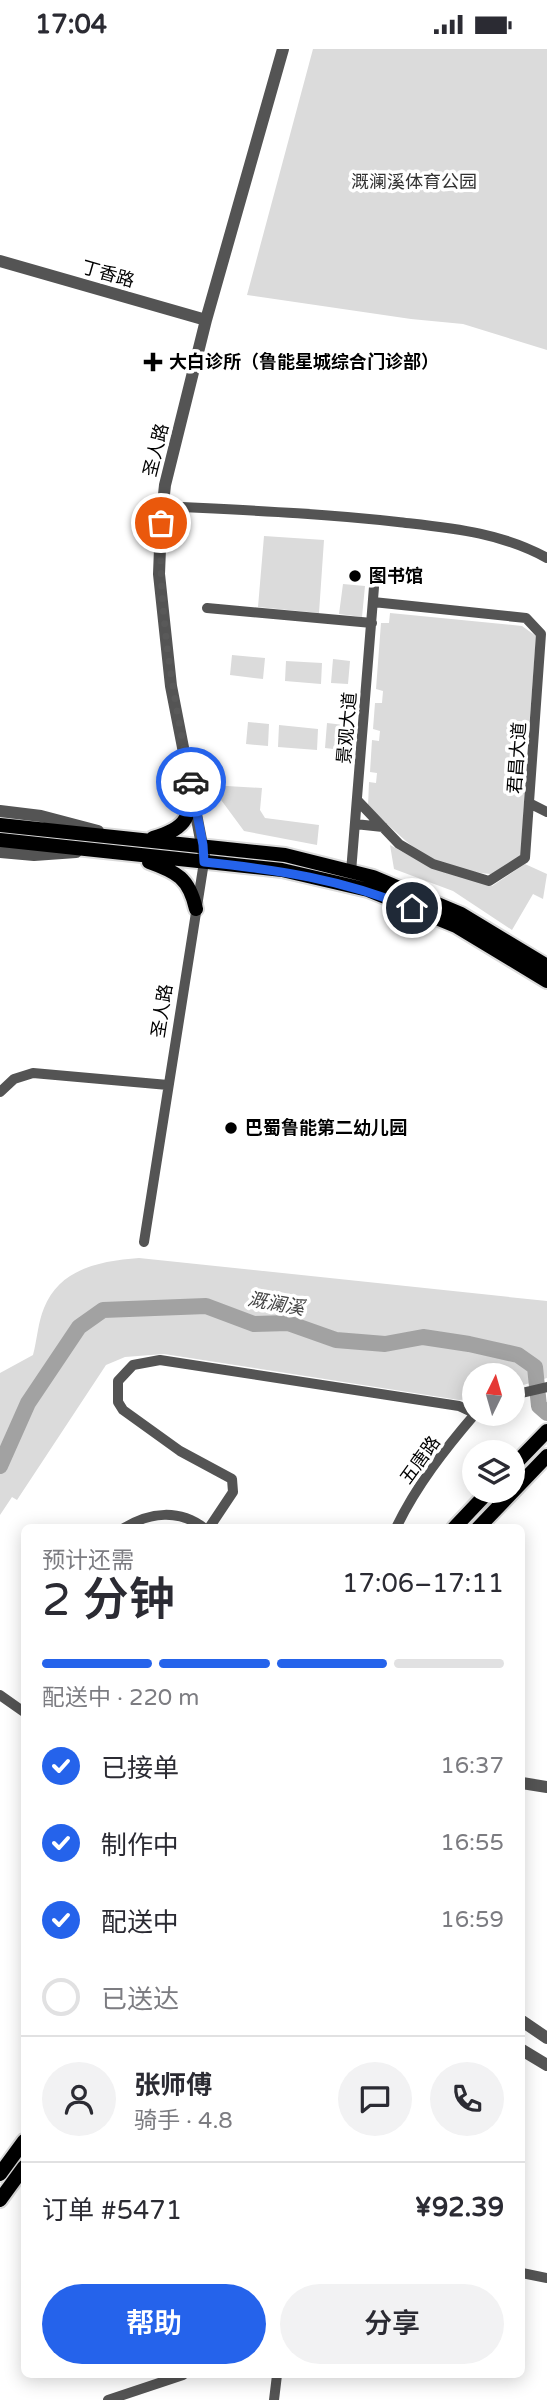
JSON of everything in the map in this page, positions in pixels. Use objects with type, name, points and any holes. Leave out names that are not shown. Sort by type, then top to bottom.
[{"type":"main road","points":[[148,839],[167,834],[186,821],[190,809],[190,780]]},
{"type":"main road","points":[[0,825],[285,855],[373,877],[461,914],[547,966]]},
{"type":"main road","points":[[0,840],[282,870],[368,890],[456,926],[547,981]]},
{"type":"main road","points":[[131,855],[180,876],[191,891],[196,909]]},
{"type":"main road","points":[[525,1454],[547,1431]]},
{"type":"main road","points":[[482,1524],[547,1455]]},
{"type":"main road","points":[[458,1524],[478,1503]]},
{"type":"main road","points":[[0,2174],[21,2145]]},
{"type":"main road","points":[[0,2200],[21,2171]]},
{"type":"street","name":"圣人路","points":[[144,1242],[204,862],[203,845],[171,686],[159,575],[165,485],[206,320],[283,49]]},
{"type":"street","name":"丁香路","points":[[0,261],[206,320]]},
{"type":"street","points":[[163,506],[343,516],[469,530],[522,544],[547,558]]},
{"type":"street","name":"景观大道","points":[[351,872],[374,587]]},
{"type":"street","name":"君昌大道","points":[[357,800],[399,844],[433,864],[489,881],[525,858],[544,636],[526,618],[373,603]]},
{"type":"street","points":[[207,608],[372,622]]},
{"type":"street","points":[[529,803],[547,812]]},
{"type":"street","points":[[0,811],[41,815],[122,837]]},
{"type":"street","points":[[355,824],[383,828]]},
{"type":"street","points":[[0,852],[34,855],[95,851]]},
{"type":"street","points":[[0,1092],[14,1079],[33,1073],[168,1085]]},
{"type":"street","points":[[212,1524],[233,1492],[232,1479],[180,1451],[122,1411],[118,1402],[118,1381],[133,1364],[160,1360],[462,1407]]},
{"type":"street","points":[[525,1393],[547,1387]]},
{"type":"street","name":"五唐路","points":[[398,1524],[433,1468],[465,1426]]},
{"type":"street","points":[[131,1524],[141,1518],[161,1514],[179,1516],[196,1524]]},
{"type":"street","points":[[0,1695],[21,1710]]},
{"type":"street","points":[[525,1783],[547,1787]]},
{"type":"street","points":[[525,1791],[547,1795]]},
{"type":"street","points":[[525,2023],[547,2038]]},
{"type":"street","points":[[525,2052],[547,2065]]},
{"type":"street","points":[[525,2273],[547,2277]]},
{"type":"street","points":[[108,2400],[174,2378]]},
{"type":"street","points":[[274,2400],[277,2378]]},
{"type":"green space","name":"溉澜溪体育公园","points":[[313,49],[547,49],[547,350],[463,324],[247,295]]},
{"type":"green space","points":[[264,536],[324,540],[319,613],[258,607]]},
{"type":"green space","points":[[343,584],[365,586],[362,617],[339,614]]},
{"type":"green space","points":[[390,613],[522,626],[536,636],[529,730],[515,728],[513,763],[526,766],[521,857],[491,874],[451,867],[436,861],[409,844],[368,806],[369,782],[376,783],[377,773],[370,772],[372,740],[379,741],[380,731],[373,729],[375,703],[382,703],[383,691],[376,689],[381,623],[389,623]]},
{"type":"green space","points":[[232,655],[265,658],[263,679],[230,675]]},
{"type":"green space","points":[[333,659],[350,661],[348,684],[331,683]]},
{"type":"green space","points":[[286,661],[322,663],[321,684],[285,681]]},
{"type":"green space","points":[[248,722],[269,724],[268,746],[246,744]]},
{"type":"green space","points":[[327,723],[344,725],[342,750],[325,748]]},
{"type":"green space","points":[[279,725],[318,729],[317,750],[278,747]]},
{"type":"green space","points":[[210,785],[262,788],[260,810],[265,818],[319,825],[317,845],[244,831]]},
{"type":"green space","points":[[390,845],[432,868],[492,886],[525,864],[547,874],[543,899],[533,894],[512,930],[453,891],[394,869]]},
{"type":"green space","points":[[139,1258],[547,1301],[547,1378],[525,1384],[525,1363],[462,1363],[462,1400],[459,1400],[164,1354],[125,1357],[106,1365],[17,1500],[12,1497],[0,1515],[0,1373],[33,1355],[44,1308],[60,1284],[83,1269],[110,1261]]},
{"type":"waterway","name":"溉澜溪","points":[[0,1466],[28,1403],[79,1327],[103,1310],[206,1306],[254,1324],[288,1323],[336,1340],[385,1344],[423,1337],[518,1355],[535,1367],[539,1406],[547,1413]]},
{"type":"way so far","points":[[161,523],[159,575],[171,686],[191,782]]},
{"type":"place","name":"大白诊所（鲁能星城综合门诊部）","points":[[153,362]]},
{"type":"place","name":"图书馆","points":[[355,576]]},
{"type":"place","name":"巴蜀鲁能第二幼儿园","points":[[231,1128]]},
{"type":"route","points":[[191,782],[204,862],[282,870],[368,890],[412,908]]}]
